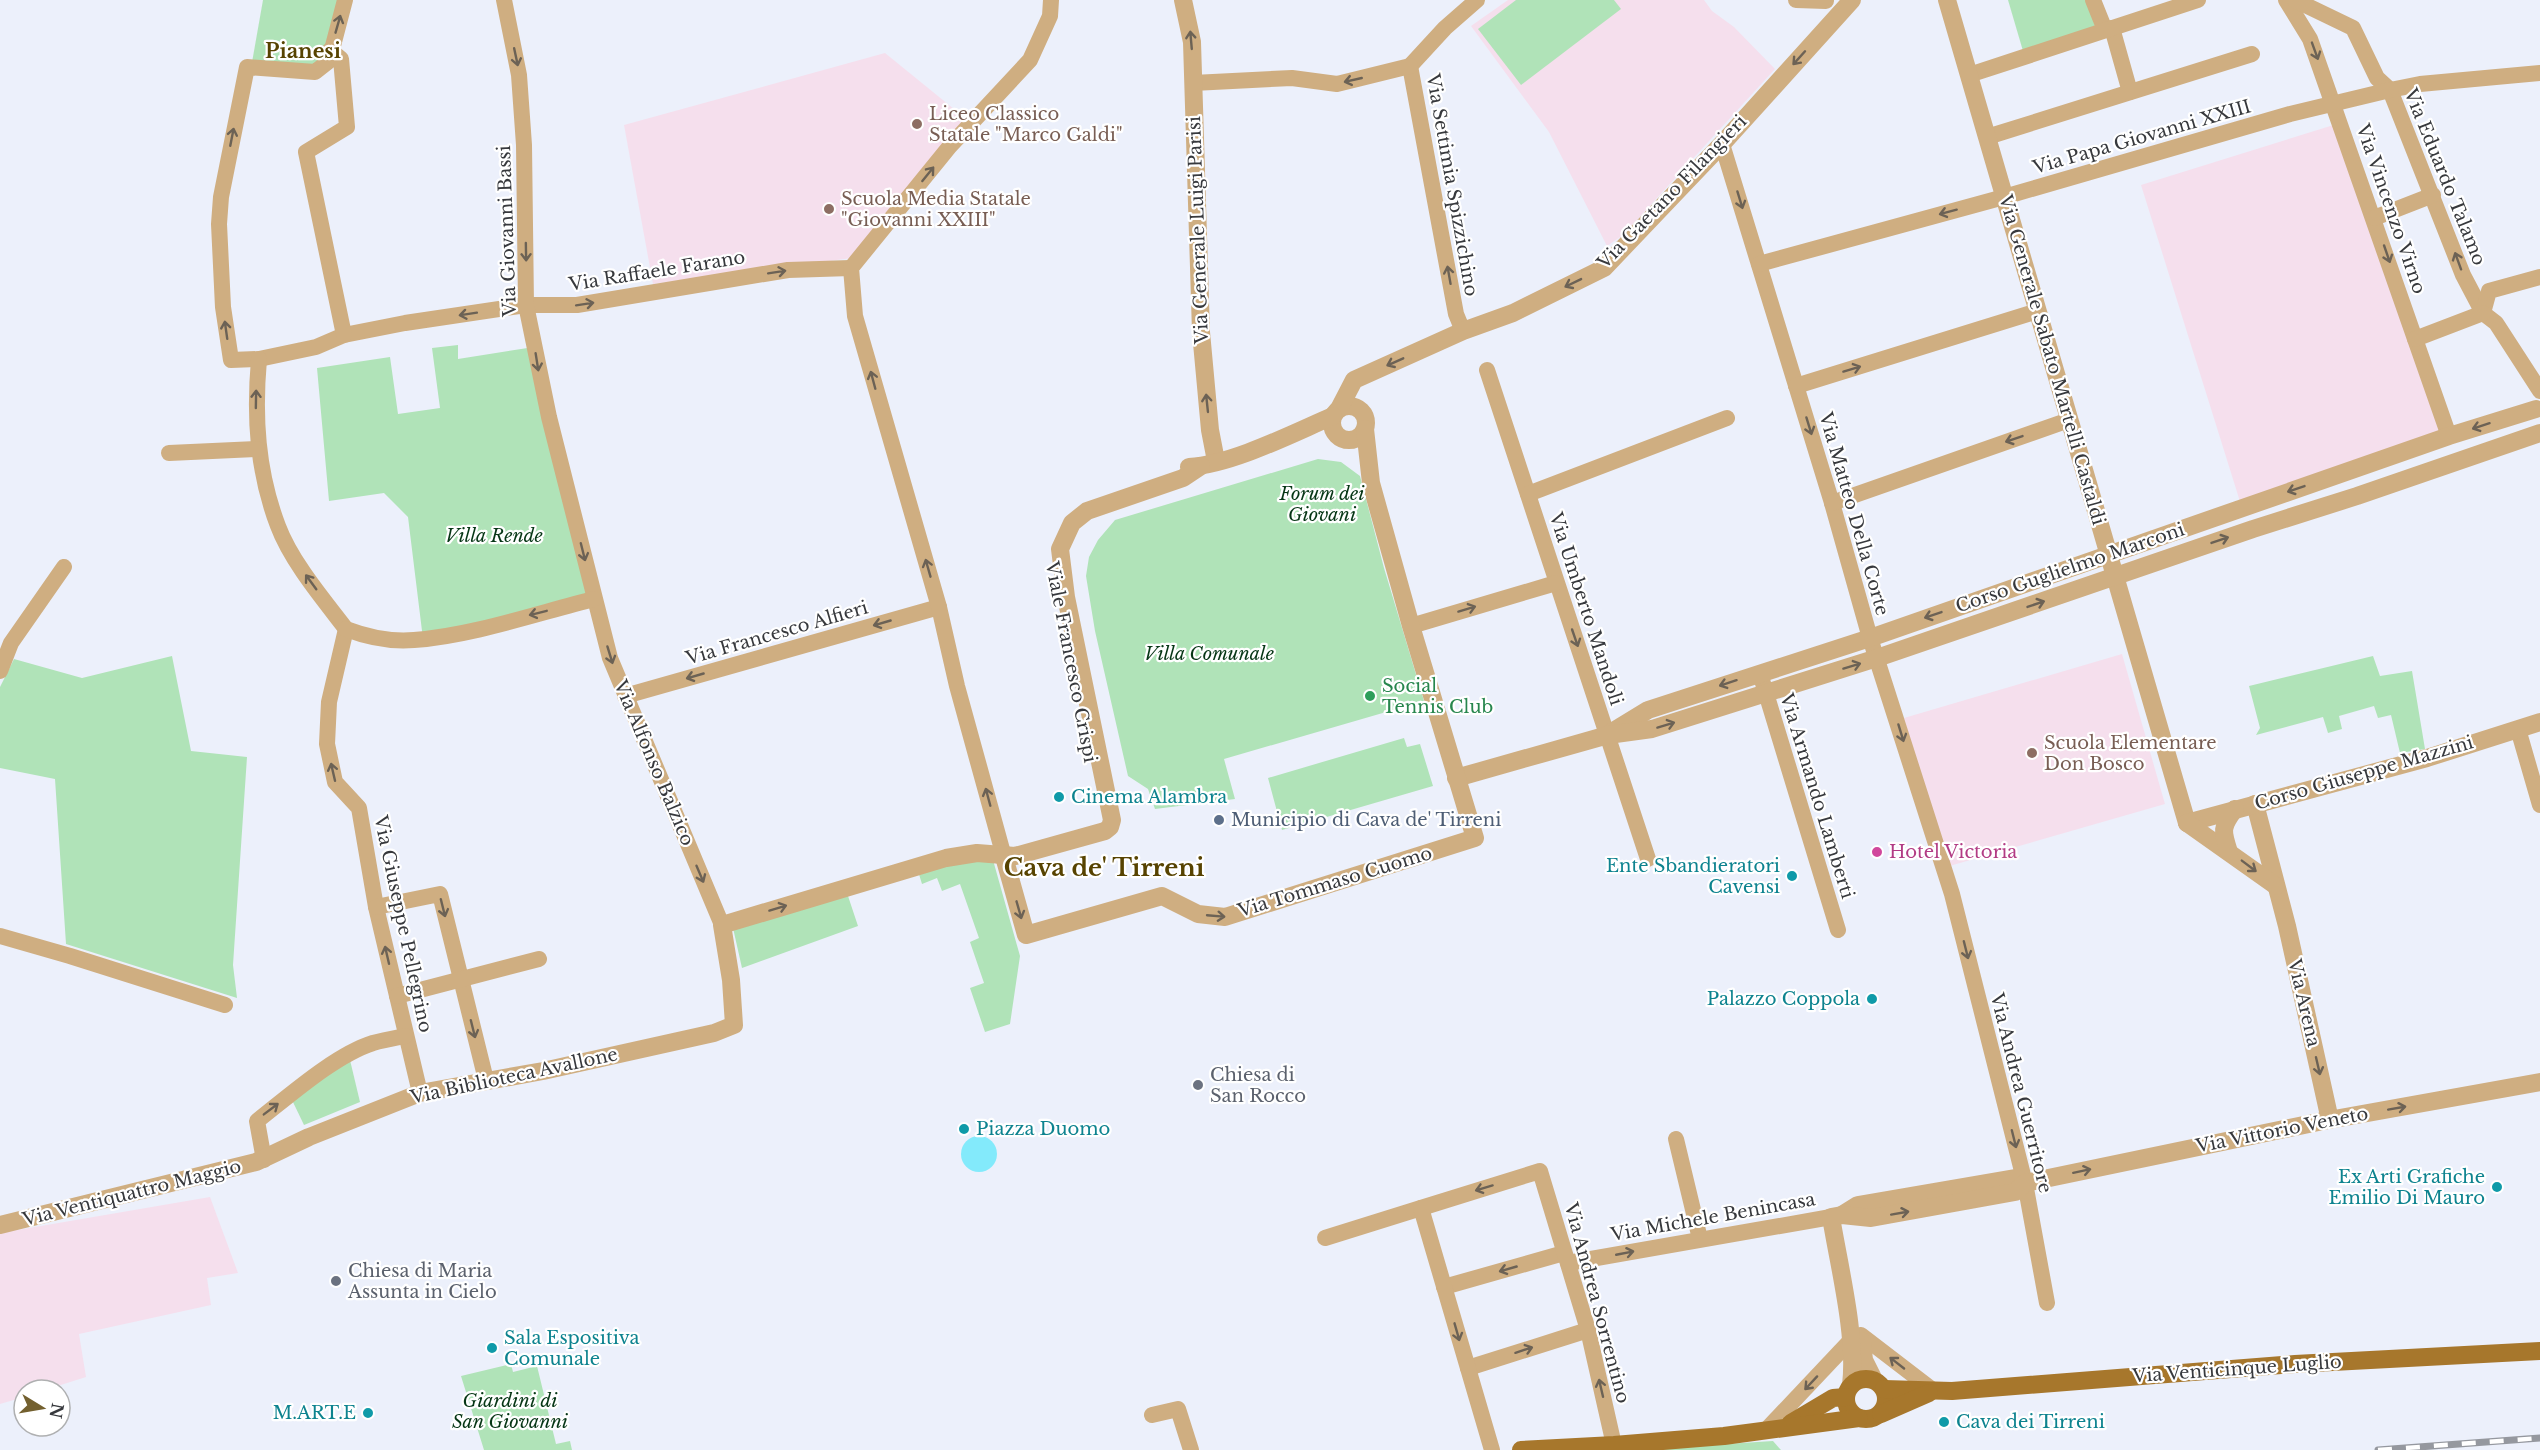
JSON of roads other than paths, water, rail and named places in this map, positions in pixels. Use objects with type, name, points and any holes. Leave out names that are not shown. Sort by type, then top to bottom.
[{"type":"main road","name":"Via Venticinque Luglio","points":[[1934,1391],[2295,1364],[2540,1351]]},
{"type":"main road","points":[[1786,1426],[1848,1391],[1862,1379],[1879,1385],[1934,1391]]},
{"type":"main road","points":[[1879,1385],[1887,1402],[1881,1414]]},
{"type":"main road","points":[[1848,1391],[1850,1412],[1859,1418]]},
{"type":"main road","points":[[1521,1450],[1614,1445],[1859,1418],[1870,1419],[1934,1391]]},
{"type":"street","points":[[344,335],[306,152],[347,127],[341,60],[330,50],[345,0]]},
{"type":"street","name":"Via Giovanni Bassi","points":[[504,0],[520,86],[525,145],[526,305],[538,370],[594,598]]},
{"type":"street","points":[[722,925],[946,858],[977,853],[1002,853],[957,686],[939,607],[855,316],[851,268],[950,146],[1030,60],[1050,16],[1051,0]]},
{"type":"street","name":"Via Generale Luigi Parisi","points":[[1183,0],[1192,42],[1201,332],[1210,430],[1208,463]]},
{"type":"street","name":"Via Settimia Spizzichino","points":[[1462,331],[1456,314],[1410,66],[1445,28],[1478,0]]},
{"type":"street","points":[[1796,0],[1830,5]]},
{"type":"street","name":"Via Gaetano Filangieri","points":[[1336,413],[1354,380],[1462,331],[1513,313],[1604,268],[1722,144],[1830,5],[1852,0]]},
{"type":"street","name":"Via Generale Sabato Martelli Castaldi","points":[[1947,0],[2187,823]]},
{"type":"street","points":[[2093,0],[2108,29],[2130,92]]},
{"type":"street","points":[[1969,75],[2198,0]]},
{"type":"street","name":"Via Vincenzo Virno","points":[[2286,0],[2310,39],[2449,436]]},
{"type":"street","name":"Via Eduardo Talamo","points":[[2295,0],[2353,28],[2377,78],[2390,90],[2463,275],[2483,314],[2496,323],[2539,404]]},
{"type":"street","name":"Via Raffaele Farano","points":[[330,50],[328,61],[315,72],[247,67],[240,93],[221,198],[219,224],[223,307],[231,360],[259,359],[316,347],[344,335],[405,323],[526,305],[577,305],[788,270],[851,268]]},
{"type":"street","points":[[1987,138],[2252,54]]},
{"type":"street","points":[[1193,83],[1292,78],[1337,84],[1410,66]]},
{"type":"street","name":"Via Papa Giovanni XXIII","points":[[1759,264],[2390,90],[2420,84],[2540,73]]},
{"type":"street","name":"Via Matteo Della Corte","points":[[1722,144],[1832,503],[1870,638],[1952,894]]},
{"type":"street","points":[[2374,218],[2433,195]]},
{"type":"street","points":[[2415,339],[2483,314],[2489,291],[2540,277]]},
{"type":"street","points":[[1796,386],[2038,311]]},
{"type":"street","points":[[259,359],[255,398],[257,449],[278,527],[307,578],[346,629],[368,637],[413,640],[471,630],[594,598]]},
{"type":"street","name":"Via Umberto Mandoli","points":[[1487,370],[1648,860]]},
{"type":"street","name":"Corso Guglielmo Marconi","points":[[1608,735],[1648,710],[1870,638],[2539,404]]},
{"type":"street","points":[[1371,483],[1332,426],[1336,413],[1349,406],[1359,409],[1365,418],[1371,483],[1456,778]]},
{"type":"street","name":"Viale Francesco Crispi","points":[[1002,853],[1012,845],[1095,823],[1101,818],[1102,810],[1050,570],[1050,549],[1054,532],[1068,510],[1080,500],[1181,467],[1208,463],[1253,451],[1336,413]]},
{"type":"street","points":[[1528,494],[1727,418]]},
{"type":"street","points":[[1832,503],[2069,420]]},
{"type":"street","name":"Viale Francesco Crispi","points":[[1293,434],[1359,437],[1365,429]]},
{"type":"street","name":"Corso Guglielmo Marconi","points":[[1456,778],[1608,735],[1652,729],[1877,658],[2540,433]]},
{"type":"street","points":[[169,453],[257,449]]},
{"type":"street","name":"Viale Francesco Crispi","points":[[1002,853],[1015,856],[1105,831],[1110,827],[1112,820],[1066,597],[1060,549],[1072,523],[1087,511],[1183,478],[1208,463]]},
{"type":"street","points":[[2348,471],[2357,496]]},
{"type":"street","points":[[2247,506],[2253,529]]},
{"type":"street","points":[[0,671],[11,643],[64,567]]},
{"type":"street","points":[[1411,626],[1556,583]]},
{"type":"street","name":"Via Alfonso Balzico","points":[[594,598],[610,658],[722,925],[731,980],[734,1025]]},
{"type":"street","name":"Via Francesco Alfieri","points":[[625,696],[939,607]]},
{"type":"street","name":"Via Giuseppe Pellegrino","points":[[346,629],[329,702],[327,744],[335,782],[359,808],[376,907],[420,1094]]},
{"type":"street","name":"Via Armando Lamberti","points":[[1760,673],[1838,930]]},
{"type":"street","name":"Corso Giuseppe Mazzini","points":[[2187,823],[2427,758],[2540,722]]},
{"type":"street","points":[[2518,729],[2540,805]]},
{"type":"street","name":"Via Tommaso Cuomo","points":[[1002,853],[1026,935],[1161,896],[1198,914],[1225,917],[1475,838],[1456,778]]},
{"type":"street","name":"Via Arena","points":[[2254,804],[2276,886],[2330,1120]]},
{"type":"street","points":[[2229,852],[2223,833],[2225,822],[2235,809]]},
{"type":"street","points":[[2187,823],[2276,886]]},
{"type":"street","points":[[376,907],[440,894],[486,1080]]},
{"type":"street","name":"Via Andrea Guerritore","points":[[1952,894],[2025,1183],[2047,1303]]},
{"type":"street","points":[[0,936],[225,1005]]},
{"type":"street","points":[[397,996],[539,959]]},
{"type":"street","name":"Via Biblioteca Avallone","points":[[264,1160],[309,1137],[420,1094],[543,1071],[714,1033],[734,1025]]},
{"type":"street","points":[[264,1160],[257,1120],[346,1057],[372,1044],[405,1036]]},
{"type":"street","name":"Via Vittorio Veneto","points":[[1836,1216],[1871,1218],[2015,1192],[2025,1183],[2330,1120],[2540,1082]]},
{"type":"street","points":[[1676,1139],[1700,1239]]},
{"type":"street","name":"Via Ventiquattro Maggio","points":[[0,1225],[264,1160]]},
{"type":"street","name":"Via Andrea Sorrentino","points":[[1421,1208],[1540,1171],[1588,1330],[1614,1445]]},
{"type":"street","points":[[1325,1238],[1421,1208],[1492,1450]]},
{"type":"street","points":[[1836,1216],[1856,1338],[1864,1360],[1879,1385]]},
{"type":"street","name":"Via Michele Benincasa","points":[[1444,1287],[1566,1258],[1700,1239],[1836,1216]]},
{"type":"street","points":[[1468,1368],[1588,1330]]},
{"type":"street","points":[[1848,1391],[1854,1364],[1856,1338]]},
{"type":"street","points":[[1856,1338],[1934,1391]]},
{"type":"street","points":[[1766,1430],[1856,1338]]},
{"type":"street","points":[[1152,1415],[1178,1410],[1191,1450]]},
{"type":"water","points":[[979,1136],[992,1141],[997,1154],[992,1167],[979,1172],[966,1167],[961,1154],[966,1141]]},
{"type":"railway","points":[[2378,1450],[2540,1438]]},
{"type":"place","name":"Liceo Classico Statale \"Marco Galdi\"","points":[[917,124]]},
{"type":"place","name":"Scuola Media Statale \"Giovanni XXIII\"","points":[[829,209]]},
{"type":"place","name":"Social Tennis Club","points":[[1370,696]]},
{"type":"place","name":"Scuola Elementare Don Bosco","points":[[2032,753]]},
{"type":"place","name":"Cinema Alambra","points":[[1059,797]]},
{"type":"place","name":"Municipio di Cava de' Tirreni","points":[[1219,820]]},
{"type":"place","name":"Hotel Victoria","points":[[1877,852]]},
{"type":"place","name":"Ente Sbandieratori Cavensi","points":[[1792,876]]},
{"type":"place","name":"Palazzo Coppola","points":[[1872,999]]},
{"type":"place","name":"Chiesa di San Rocco","points":[[1198,1085]]},
{"type":"place","name":"Piazza Duomo","points":[[964,1129]]},
{"type":"place","name":"Ex Arti Grafiche Emilio Di Mauro","points":[[2497,1187]]},
{"type":"place","name":"Chiesa di Maria Assunta in Cielo","points":[[336,1281]]},
{"type":"place","name":"Sala Espositiva Comunale","points":[[492,1348]]},
{"type":"place","name":"M.ART.E","points":[[368,1413]]},
{"type":"place","name":"Cava dei Tirreni","points":[[1944,1422]]},
{"type":"district","name":"Pianesi","points":[[303,51]]},
{"type":"district","name":"Cava de' Tirreni","points":[[1104,868]]},
{"type":"park label","name":"Forum dei Giovani","points":[[1322,504]]},
{"type":"park label","name":"Villa Rende","points":[[494,536]]},
{"type":"park label","name":"Villa Comunale","points":[[1209,654]]},
{"type":"park label","name":"Giardini di San Giovanni","points":[[510,1411]]}]
